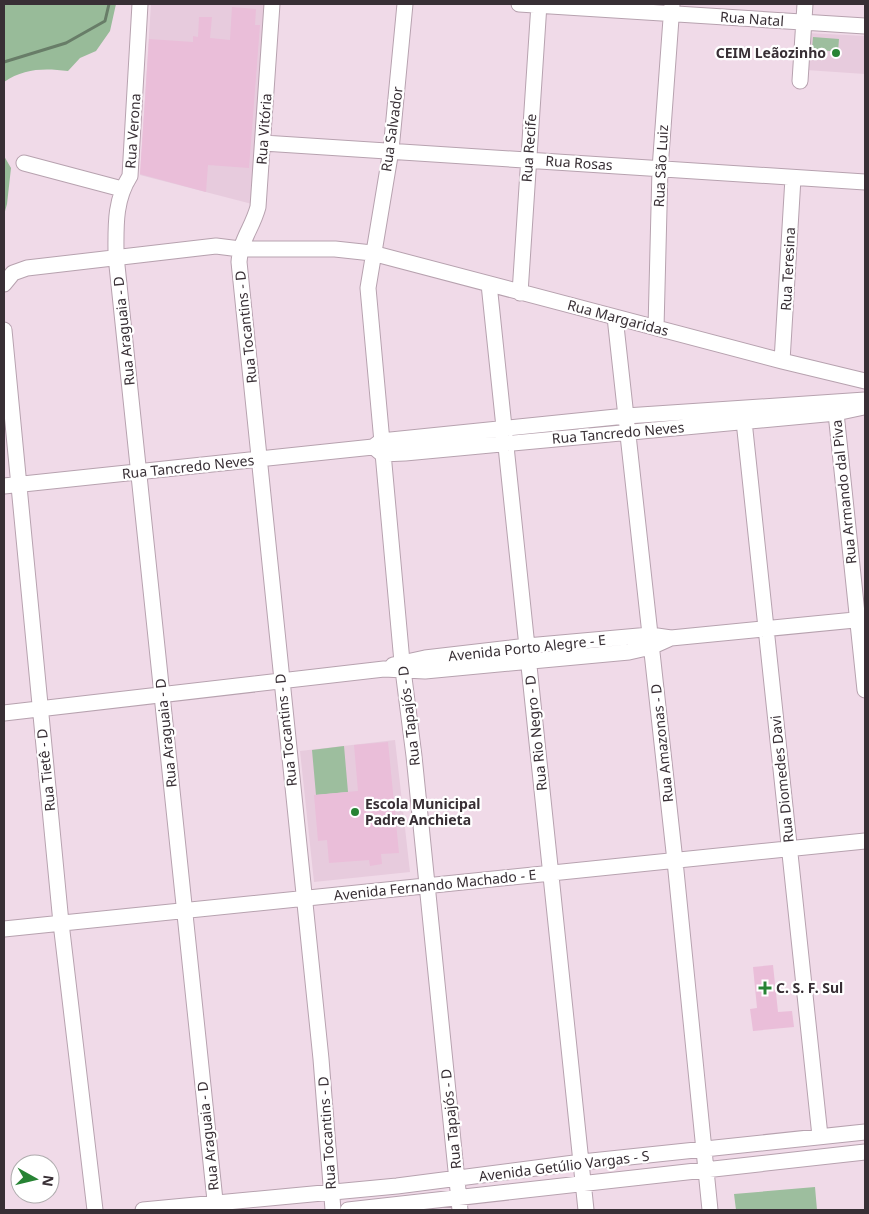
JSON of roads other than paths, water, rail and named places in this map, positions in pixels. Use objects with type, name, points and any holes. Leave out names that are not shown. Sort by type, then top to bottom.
[{"type":"street","name":"Rua Verona","points":[[116,256],[116,213],[122,189],[130,176],[140,4]]},
{"type":"street","name":"Rua Vitória","points":[[240,249],[243,238],[253,224],[258,207],[272,4]]},
{"type":"street","name":"Rua Salvador","points":[[372,253],[391,150],[405,4]]},
{"type":"street","name":"Rua Natal","points":[[519,4],[671,9],[865,26]]},
{"type":"street","name":"Rua Recife","points":[[520,292],[539,4]]},
{"type":"street","points":[[800,81],[805,4]]},
{"type":"street","name":"Rua São Luiz","points":[[656,328],[660,169],[671,9]]},
{"type":"street","name":"Rua Rosas","points":[[263,143],[865,182]]},
{"type":"street","points":[[24,163],[122,189]]},
{"type":"street","name":"Rua Teresina","points":[[782,361],[793,178]]},
{"type":"street","name":"Rua Margaridas","points":[[4,282],[13,273],[27,268],[116,256],[216,246],[240,249],[310,248],[372,253],[782,361],[862,379]]},
{"type":"street","name":"Rua Tocantins - D","points":[[240,249],[239,262],[321,1059],[333,1210]]},
{"type":"street","name":"Rua Tapajós - D","points":[[372,253],[368,288],[379,447],[458,1178],[459,1204]]},
{"type":"street","name":"Rua Araguaia - D","points":[[116,256],[216,1207]]},
{"type":"street","name":"Rua Rio Negro - D","points":[[489,284],[586,1210]]},
{"type":"street","name":"Rua Amazonas - D","points":[[615,317],[675,861],[710,1210]]},
{"type":"street","name":"Rua Tietê - D","points":[[4,330],[61,923],[95,1210]]},
{"type":"street","points":[[862,379],[860,386],[862,402]]},
{"type":"street","name":"Rua Tancredo Neves","points":[[379,447],[506,444],[836,413],[862,402]]},
{"type":"street","name":"Rua Tancredo Neves","points":[[4,486],[379,447],[504,428],[626,416],[862,402]]},
{"type":"street","name":"Rua Armando dal Piva","points":[[836,413],[862,620],[865,690]]},
{"type":"street","name":"Rua Diomedes Davi","points":[[744,421],[820,1136]]},
{"type":"street","name":"Avenida Porto Alegre - E","points":[[4,713],[384,669],[528,646],[650,641],[862,620]]},
{"type":"street","name":"Avenida Porto Alegre - E","points":[[403,666],[529,662],[629,652],[650,641]]},
{"type":"street","name":"Avenida Fernando Machado - E","points":[[4,929],[865,841]]},
{"type":"street","name":"Avenida Getúlio Vargas - S","points":[[143,1210],[216,1207],[582,1162],[865,1132]]},
{"type":"street","name":"Avenida Getúlio Vargas - S","points":[[348,1210],[459,1204],[583,1183],[865,1152]]},
{"type":"waterway","points":[[4,62],[66,43],[105,21],[109,4]]},
{"type":"place","name":"CEIM Leãozinho","points":[[836,53]]},
{"type":"place","name":"Escola Municipal Padre Anchieta","points":[[355,812]]},
{"type":"place","name":"C. S. F. Sul","points":[[765,988]]}]
